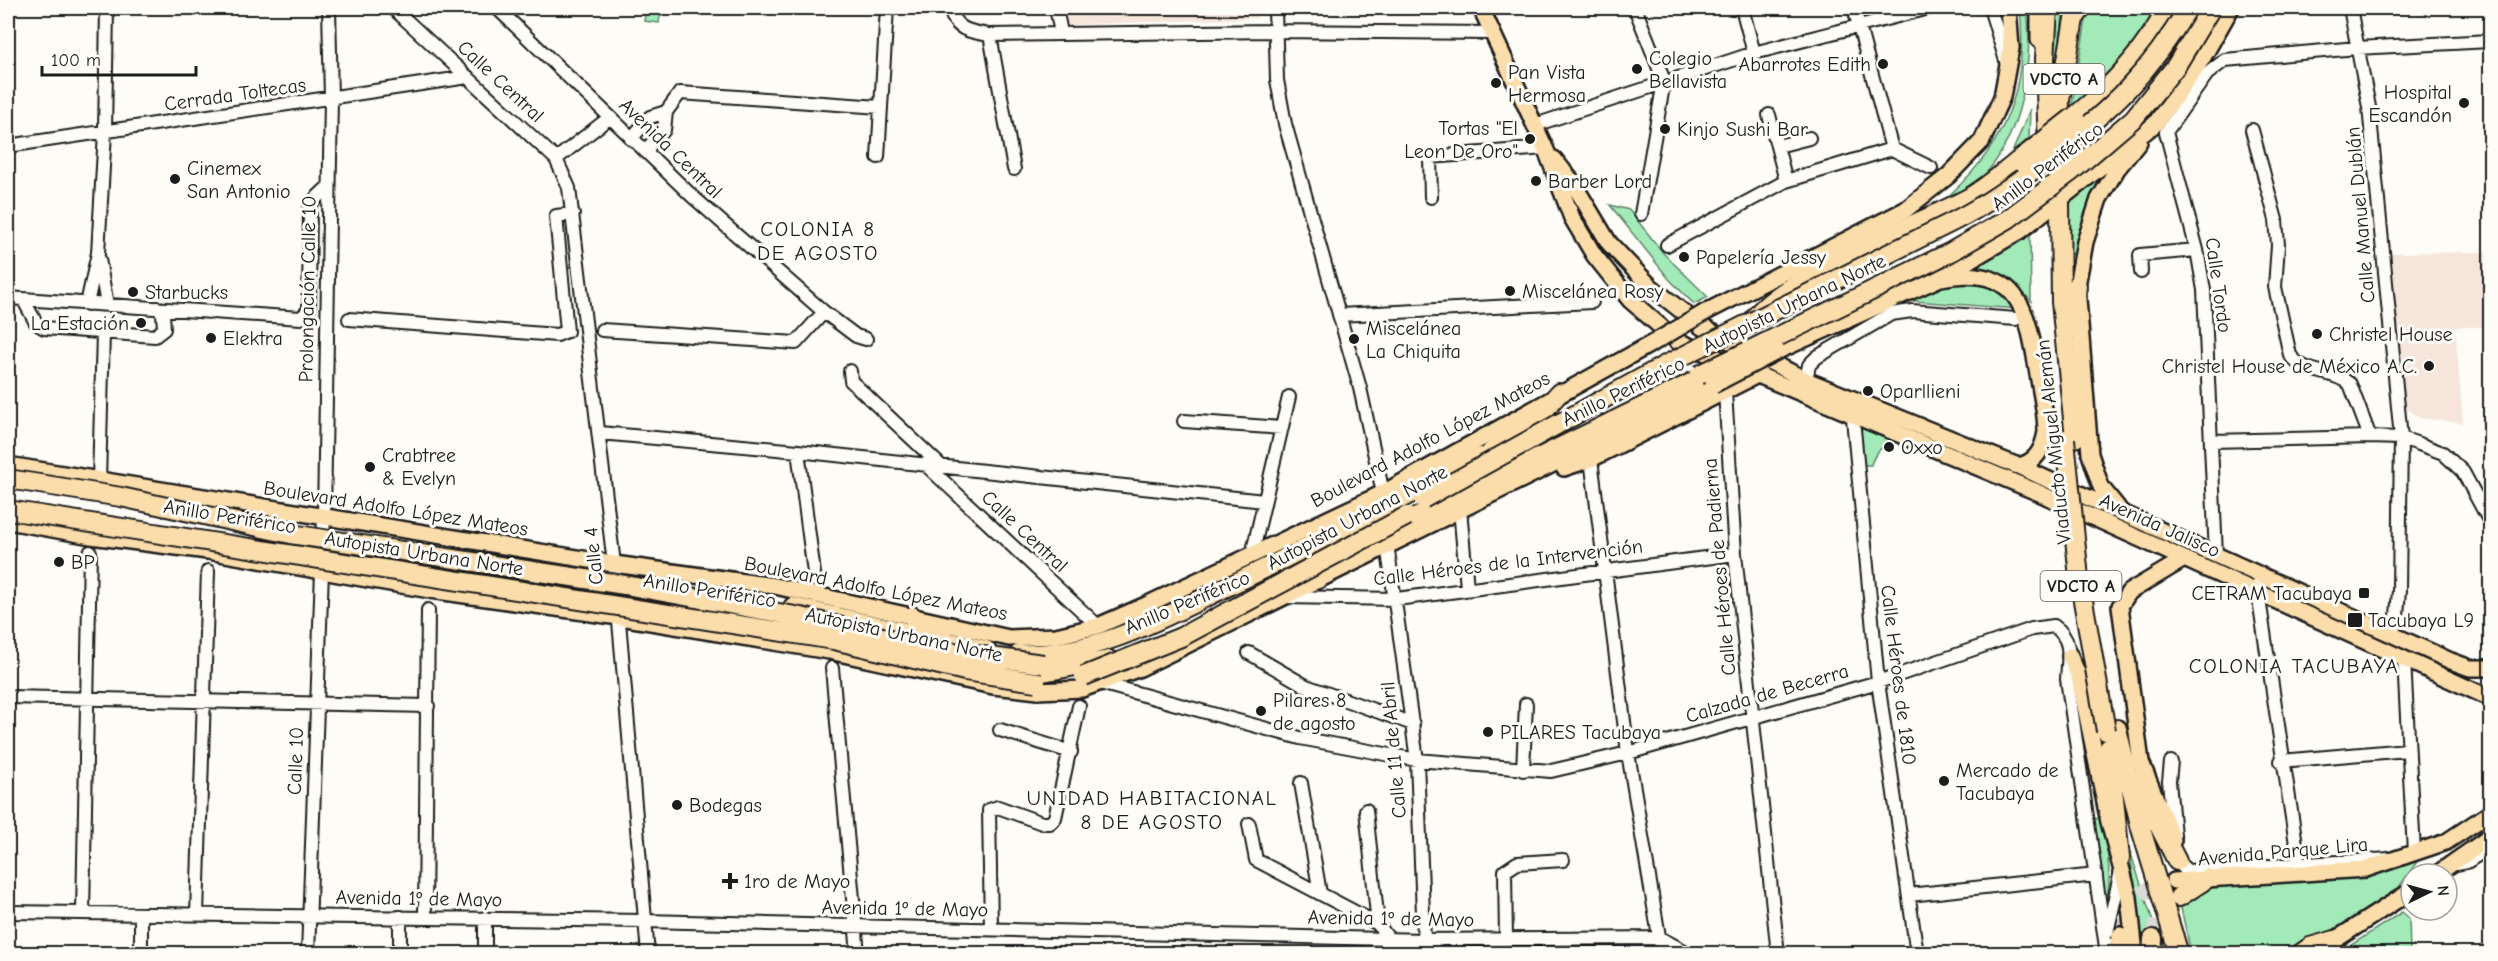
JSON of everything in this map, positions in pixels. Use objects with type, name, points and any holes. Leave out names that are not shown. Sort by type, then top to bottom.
[{"type":"highway","points":[[2046,79],[2048,8]]},
{"type":"highway","points":[[1744,328],[1762,308],[1788,289],[1919,220],[1972,196],[2075,116],[2133,59],[2153,33],[2167,8]]},
{"type":"highway","name":"Anillo Periférico","points":[[8,484],[336,536],[608,571],[626,581],[835,615],[1014,654],[1042,655],[1069,651],[1142,628],[1311,546],[1491,452],[1744,328],[1825,293],[1992,208],[2113,113],[2159,59],[2189,8]]},
{"type":"highway","name":"Autopista Urbana Norte","points":[[8,479],[121,497],[291,534],[625,585],[801,617],[931,649],[1043,664],[1089,656],[1180,620],[1336,544],[1514,451],[1663,366],[1976,210],[2032,171],[2120,100],[2164,47],[2189,8]]},
{"type":"highway","name":"Autopista Urbana Norte","points":[[8,510],[834,640],[965,671],[1036,682],[1084,676],[1181,637],[1473,482],[1799,326],[1990,230],[2072,171],[2134,118],[2176,66],[2211,8]]},
{"type":"highway","name":"Anillo Periférico","points":[[8,504],[818,631],[979,669],[1043,672],[1101,663],[1282,592],[1695,381],[1770,351],[1991,237],[2119,140],[2154,104],[2173,80],[2219,8]]},
{"type":"highway","name":"VDCTO A","points":[[2046,79],[2053,145],[2077,11]]},
{"type":"highway","name":"Viaducto Miguel Alemán","points":[[2070,438],[2051,297],[2054,208],[2068,382],[2079,578],[2152,950]]},
{"type":"highway","points":[[2068,382],[2077,286]]},
{"type":"highway","points":[[1491,452],[1540,415],[1559,393]]},
{"type":"highway","points":[[8,472],[45,490]]},
{"type":"highway","points":[[55,529],[70,525],[94,527],[113,521]]},
{"type":"highway","points":[[1282,592],[1318,579]]},
{"type":"highway","points":[[912,616],[954,642]]},
{"type":"highway","points":[[2111,736],[2121,863]]},
{"type":"highway","name":"Viaducto Miguel Alemán","points":[[2111,736],[2124,760],[2141,829],[2179,954]]},
{"type":"highway","points":[[2124,760],[2176,853]]},
{"type":"highway","points":[[2176,889],[2208,878]]},
{"type":"highway","points":[[2300,954],[2310,947],[2335,940]]},
{"type":"main road","points":[[1481,8],[1546,149]]},
{"type":"main road","name":"Boulevard Adolfo López Mateos","points":[[8,465],[324,516],[608,571],[775,586],[1009,638],[1056,636],[1098,626],[1383,493],[1559,393],[1658,340],[1703,320],[1905,210],[1948,176],[1982,141],[2002,97],[2008,68],[2011,48],[2008,8]]},
{"type":"main road","points":[[2039,8],[2038,34],[2046,79]]},
{"type":"main road","points":[[1513,484],[1591,459],[1719,388],[1770,351],[1936,280],[2020,231],[2160,128],[2231,8]]},
{"type":"main road","name":"Viaducto Miguel Alemán","points":[[2125,513],[2107,496],[2092,466],[2077,286],[2085,242],[2099,199],[2117,169],[2160,128]]},
{"type":"main road","name":"Avenida Jalisco","points":[[1546,149],[1573,183],[1609,243],[1650,286],[1703,320],[1770,351],[1806,380],[1852,407],[2490,698]]},
{"type":"main road","name":"Avenida Jalisco","points":[[1546,149],[1572,218],[1594,255],[1630,300],[1677,341],[1755,376],[1852,407],[2018,466],[2392,635],[2470,668],[2490,668]]},
{"type":"main road","points":[[1936,280],[1965,277],[1996,282],[2013,293],[2024,309],[2032,334],[2046,432],[2043,445],[2035,458],[2018,466]]},
{"type":"main road","points":[[1318,579],[1460,509],[1719,388],[1755,376],[1770,351]]},
{"type":"main road","points":[[8,521],[91,536],[208,551],[430,590],[618,616],[830,651],[993,686],[1038,691],[1082,689],[1140,668],[1282,592]]},
{"type":"main road","points":[[2176,853],[2170,830],[2141,762],[2120,606],[2126,594],[2184,559]]},
{"type":"main road","name":"Viaducto Miguel Alemán","points":[[2070,656],[2079,677],[2109,822],[2152,950]]},
{"type":"main road","name":"Avenida Parque Lira","points":[[2208,878],[2366,868],[2446,842],[2490,813]]},
{"type":"main road","points":[[2456,862],[2489,841]]},
{"type":"main road","points":[[2322,954],[2335,940],[2399,899]]},
{"type":"main road","points":[[2118,954],[2120,935]]},
{"type":"street","points":[[87,304],[98,253],[105,132],[106,8]]},
{"type":"street","name":"Prolongación Calle 10","points":[[321,571],[324,516],[331,99],[329,8]]},
{"type":"street","name":"Calle Central","points":[[393,8],[556,159]]},
{"type":"street","name":"Avenida Central","points":[[497,8],[593,98],[609,118],[824,312],[856,336],[866,339]]},
{"type":"street","points":[[878,157],[887,8]]},
{"type":"street","points":[[950,8],[955,23],[961,28],[990,35],[1276,31],[1492,33]]},
{"type":"street","points":[[1056,8],[1061,33]]},
{"type":"street","points":[[1275,8],[1277,80],[1285,124],[1359,384],[1383,493]]},
{"type":"street","points":[[1635,8],[1664,81],[1641,214]]},
{"type":"street","points":[[1742,8],[1754,54]]},
{"type":"street","points":[[1854,8],[1892,149]]},
{"type":"street","points":[[1535,125],[1664,81],[1754,54],[1929,8]]},
{"type":"street","points":[[1990,8],[2008,68]]},
{"type":"street","name":"Calle Manuel Dublán","points":[[2350,8],[2369,107],[2401,438],[2399,590],[2397,616],[2392,635]]},
{"type":"street","points":[[990,35],[1014,169]]},
{"type":"street","points":[[2160,128],[2207,74],[2225,60],[2357,48],[2490,41]]},
{"type":"street","name":"Cerrada Toltecas","points":[[8,146],[468,77]]},
{"type":"street","points":[[645,151],[664,130],[666,112],[680,93],[880,107]]},
{"type":"street","points":[[631,138],[650,117],[666,112]]},
{"type":"street","points":[[1769,115],[1785,181]]},
{"type":"street","points":[[556,159],[609,118]]},
{"type":"street","name":"Calle Tordo","points":[[2160,128],[2197,250],[2204,290],[2216,555]]},
{"type":"street","points":[[2252,130],[2276,220],[2278,245],[2275,287],[2290,355],[2304,368],[2343,379],[2350,384],[2370,437]]},
{"type":"street","points":[[1778,146],[1809,138]]},
{"type":"street","points":[[1431,197],[1430,157],[1471,156],[1546,149]]},
{"type":"street","points":[[1668,245],[1785,181],[1892,149],[1932,168]]},
{"type":"street","name":"Calle 4","points":[[556,159],[569,188],[600,433],[608,571],[618,616],[648,954]]},
{"type":"street","points":[[8,298],[301,318],[309,310],[310,204],[329,186]]},
{"type":"street","points":[[349,319],[557,335],[567,331],[556,216],[573,214]]},
{"type":"street","points":[[2141,272],[2140,255],[2197,250]]},
{"type":"street","points":[[98,253],[107,305]]},
{"type":"street","points":[[23,299],[36,323],[44,328],[103,333],[155,336],[164,328],[162,314],[158,309]]},
{"type":"street","points":[[32,313],[43,301]]},
{"type":"street","points":[[1339,315],[1592,302]]},
{"type":"street","points":[[1806,380],[1809,365],[1817,357],[1891,314],[1912,311],[2016,319]]},
{"type":"street","points":[[602,330],[796,343],[824,312]]},
{"type":"street","points":[[99,481],[103,333]]},
{"type":"street","points":[[850,371],[851,381],[941,466]]},
{"type":"street","name":"Calle Héroes de Padierna","points":[[1719,388],[1778,954]]},
{"type":"street","points":[[1252,555],[1289,397]]},
{"type":"street","name":"Calle Héroes de 1810","points":[[1852,407],[1878,682],[1917,954]]},
{"type":"street","points":[[1184,421],[1282,428]]},
{"type":"street","points":[[600,433],[798,451],[1264,501]]},
{"type":"street","points":[[2212,441],[2401,438],[2443,453],[2463,472],[2490,522]]},
{"type":"street","points":[[798,451],[814,573]]},
{"type":"street","points":[[1591,459],[1603,571],[1628,753],[1662,954]]},
{"type":"street","name":"Calle Central","points":[[926,465],[1098,626]]},
{"type":"street","points":[[1460,509],[1467,588]]},
{"type":"street","name":"Calle 11 de Abril","points":[[1387,544],[1417,760],[1424,940],[1429,954]]},
{"type":"street","points":[[83,913],[90,552]]},
{"type":"street","name":"Calle Héroes de la Intervención","points":[[1282,592],[1396,599],[1736,554]]},
{"type":"street","points":[[197,914],[207,571]]},
{"type":"street","name":"Calle 10","points":[[308,954],[321,571]]},
{"type":"street","points":[[2256,573],[2299,864]]},
{"type":"street","points":[[425,918],[428,610]]},
{"type":"street","name":"Calzada de Becerra","points":[[1100,682],[1300,738],[1417,760],[1523,770],[1564,769],[1878,682],[2032,628],[2054,627]]},
{"type":"street","name":"Viaducto Miguel Alemán","points":[[2054,627],[2068,642],[2070,656]]},
{"type":"street","points":[[1249,653],[1306,686],[1413,724]]},
{"type":"street","points":[[2070,656],[2067,679],[2106,948]]},
{"type":"street","points":[[2404,659],[2414,853]]},
{"type":"street","points":[[832,668],[858,954]]},
{"type":"street","points":[[8,697],[428,706]]},
{"type":"street","points":[[1523,770],[1526,704]]},
{"type":"street","points":[[991,929],[989,810],[998,807],[1050,823],[1055,818],[1071,752],[1079,706]]},
{"type":"street","points":[[1000,730],[1071,752]]},
{"type":"street","points":[[2282,761],[2407,750]]},
{"type":"street","points":[[2171,762],[2169,781],[2176,853],[2187,871],[2372,858],[2397,859]]},
{"type":"street","points":[[1301,783],[1320,893]]},
{"type":"street","points":[[1366,810],[1378,924]]},
{"type":"street","points":[[1249,824],[1256,860],[1378,924],[1387,937]]},
{"type":"street","points":[[1506,939],[1505,871],[1517,863],[1563,860]]},
{"type":"street","points":[[2106,948],[2121,863]]},
{"type":"street","points":[[1909,896],[2096,875]]},
{"type":"street","name":"Avenida 1º de Mayo","points":[[8,912],[644,921],[1387,937],[1424,940],[1660,938],[1690,954]]},
{"type":"street","points":[[141,914],[141,954]]},
{"type":"street","points":[[400,917],[400,954]]},
{"type":"street","points":[[485,918],[485,954]]},
{"type":"shaded area","points":[[1061,8],[1257,8],[1257,18],[1064,25]]},
{"type":"shaded area","name":"Christel House de México A.C.","points":[[2490,252],[2490,327],[2455,327],[2463,423],[2419,418],[2402,404],[2389,253]]},
{"type":"green space","points":[[646,8],[661,8],[659,23],[644,21]]},
{"type":"green space","points":[[2020,8],[2027,8],[2028,57],[2019,110],[2010,134],[1998,157],[1982,177],[1960,195],[1938,205],[1980,163],[2007,118],[2020,67],[2022,38]]},
{"type":"green space","points":[[2054,8],[2064,8],[2055,76],[2052,76]]},
{"type":"green space","points":[[2088,8],[2157,8],[2127,53],[2071,110]]},
{"type":"green space","points":[[2030,109],[2029,138],[2012,153]]},
{"type":"green space","points":[[2119,155],[2088,210],[2069,272],[2067,199]]},
{"type":"green space","points":[[1610,205],[1629,210],[1664,254],[1708,297],[1694,304],[1669,279]]},
{"type":"green space","points":[[2030,230],[2031,301],[2001,277],[1964,265]]},
{"type":"green space","points":[[1972,280],[1997,288],[2020,309],[1901,300],[1938,281]]},
{"type":"green space","points":[[1860,426],[1893,441],[1879,450],[1871,465],[1864,465]]},
{"type":"green space","points":[[2102,818],[2109,874],[2109,885],[2104,902],[2092,819]]},
{"type":"green space","points":[[2130,851],[2159,940],[2144,953],[2142,953]]},
{"type":"green space","points":[[2419,859],[2417,862],[2399,862],[2399,887],[2394,894],[2294,953],[2191,953],[2181,908],[2192,895],[2210,884]]},
{"type":"green space","points":[[2399,914],[2399,922],[2409,922],[2410,953],[2339,953]]},
{"type":"tunnel","points":[[2059,140],[2060,192]]},
{"type":"tunnel","points":[[2120,935],[2131,908],[2142,894],[2168,882]]},
{"type":"tunnel","points":[[2153,939],[2160,917],[2175,900]]},
{"type":"place","name":"Abarrotes Edith","points":[[1883,64]]},
{"type":"place","name":"Colegio Bellavista","points":[[1637,69]]},
{"type":"place","name":"Pan Vista Hermosa","points":[[1496,83]]},
{"type":"place","name":"Hospital Escandón","points":[[2464,103]]},
{"type":"place","name":"Kinjo Sushi Bar","points":[[1665,129]]},
{"type":"place","name":"Tortas \"El Leon De Oro\"","points":[[1530,139]]},
{"type":"place","name":"Cinemex San Antonio","points":[[175,179]]},
{"type":"place","name":"Barber Lord","points":[[1536,181]]},
{"type":"place","name":"Papelería Jessy","points":[[1684,257]]},
{"type":"place","name":"Miscelánea Rosy","points":[[1510,291]]},
{"type":"place","name":"Starbucks","points":[[133,292]]},
{"type":"place","name":"La Estación","points":[[141,323]]},
{"type":"place","name":"Christel House","points":[[2317,334]]},
{"type":"place","name":"Elektra","points":[[211,338]]},
{"type":"place","name":"Miscelánea La Chiquita","points":[[1354,339]]},
{"type":"place","name":"Christel House de México A.C.","points":[[2429,366]]},
{"type":"place","name":"Oparllieni","points":[[1868,391]]},
{"type":"place","name":"Oxxo","points":[[1889,447]]},
{"type":"place","name":"Crabtree & Evelyn","points":[[370,467]]},
{"type":"place","name":"BP","points":[[59,562]]},
{"type":"place","name":"CETRAM Tacubaya","points":[[2364,593]]},
{"type":"place","name":"Tacubaya L9","points":[[2355,620]]},
{"type":"place","name":"Pilares 8 de agosto","points":[[1261,711]]},
{"type":"place","name":"PILARES Tacubaya","points":[[1488,732]]},
{"type":"place","name":"Mercado de Tacubaya","points":[[1944,781]]},
{"type":"place","name":"Bodegas","points":[[677,805]]},
{"type":"place","name":"1ro de Mayo","points":[[730,881]]},
{"type":"district","name":"COLONIA 8 DE AGOSTO","points":[[818,241]]},
{"type":"district","name":"COLONIA TACUBAYA","points":[[2294,666]]},
{"type":"district","name":"UNIDAD HABITACIONAL 8 DE AGOSTO","points":[[1152,810]]}]
